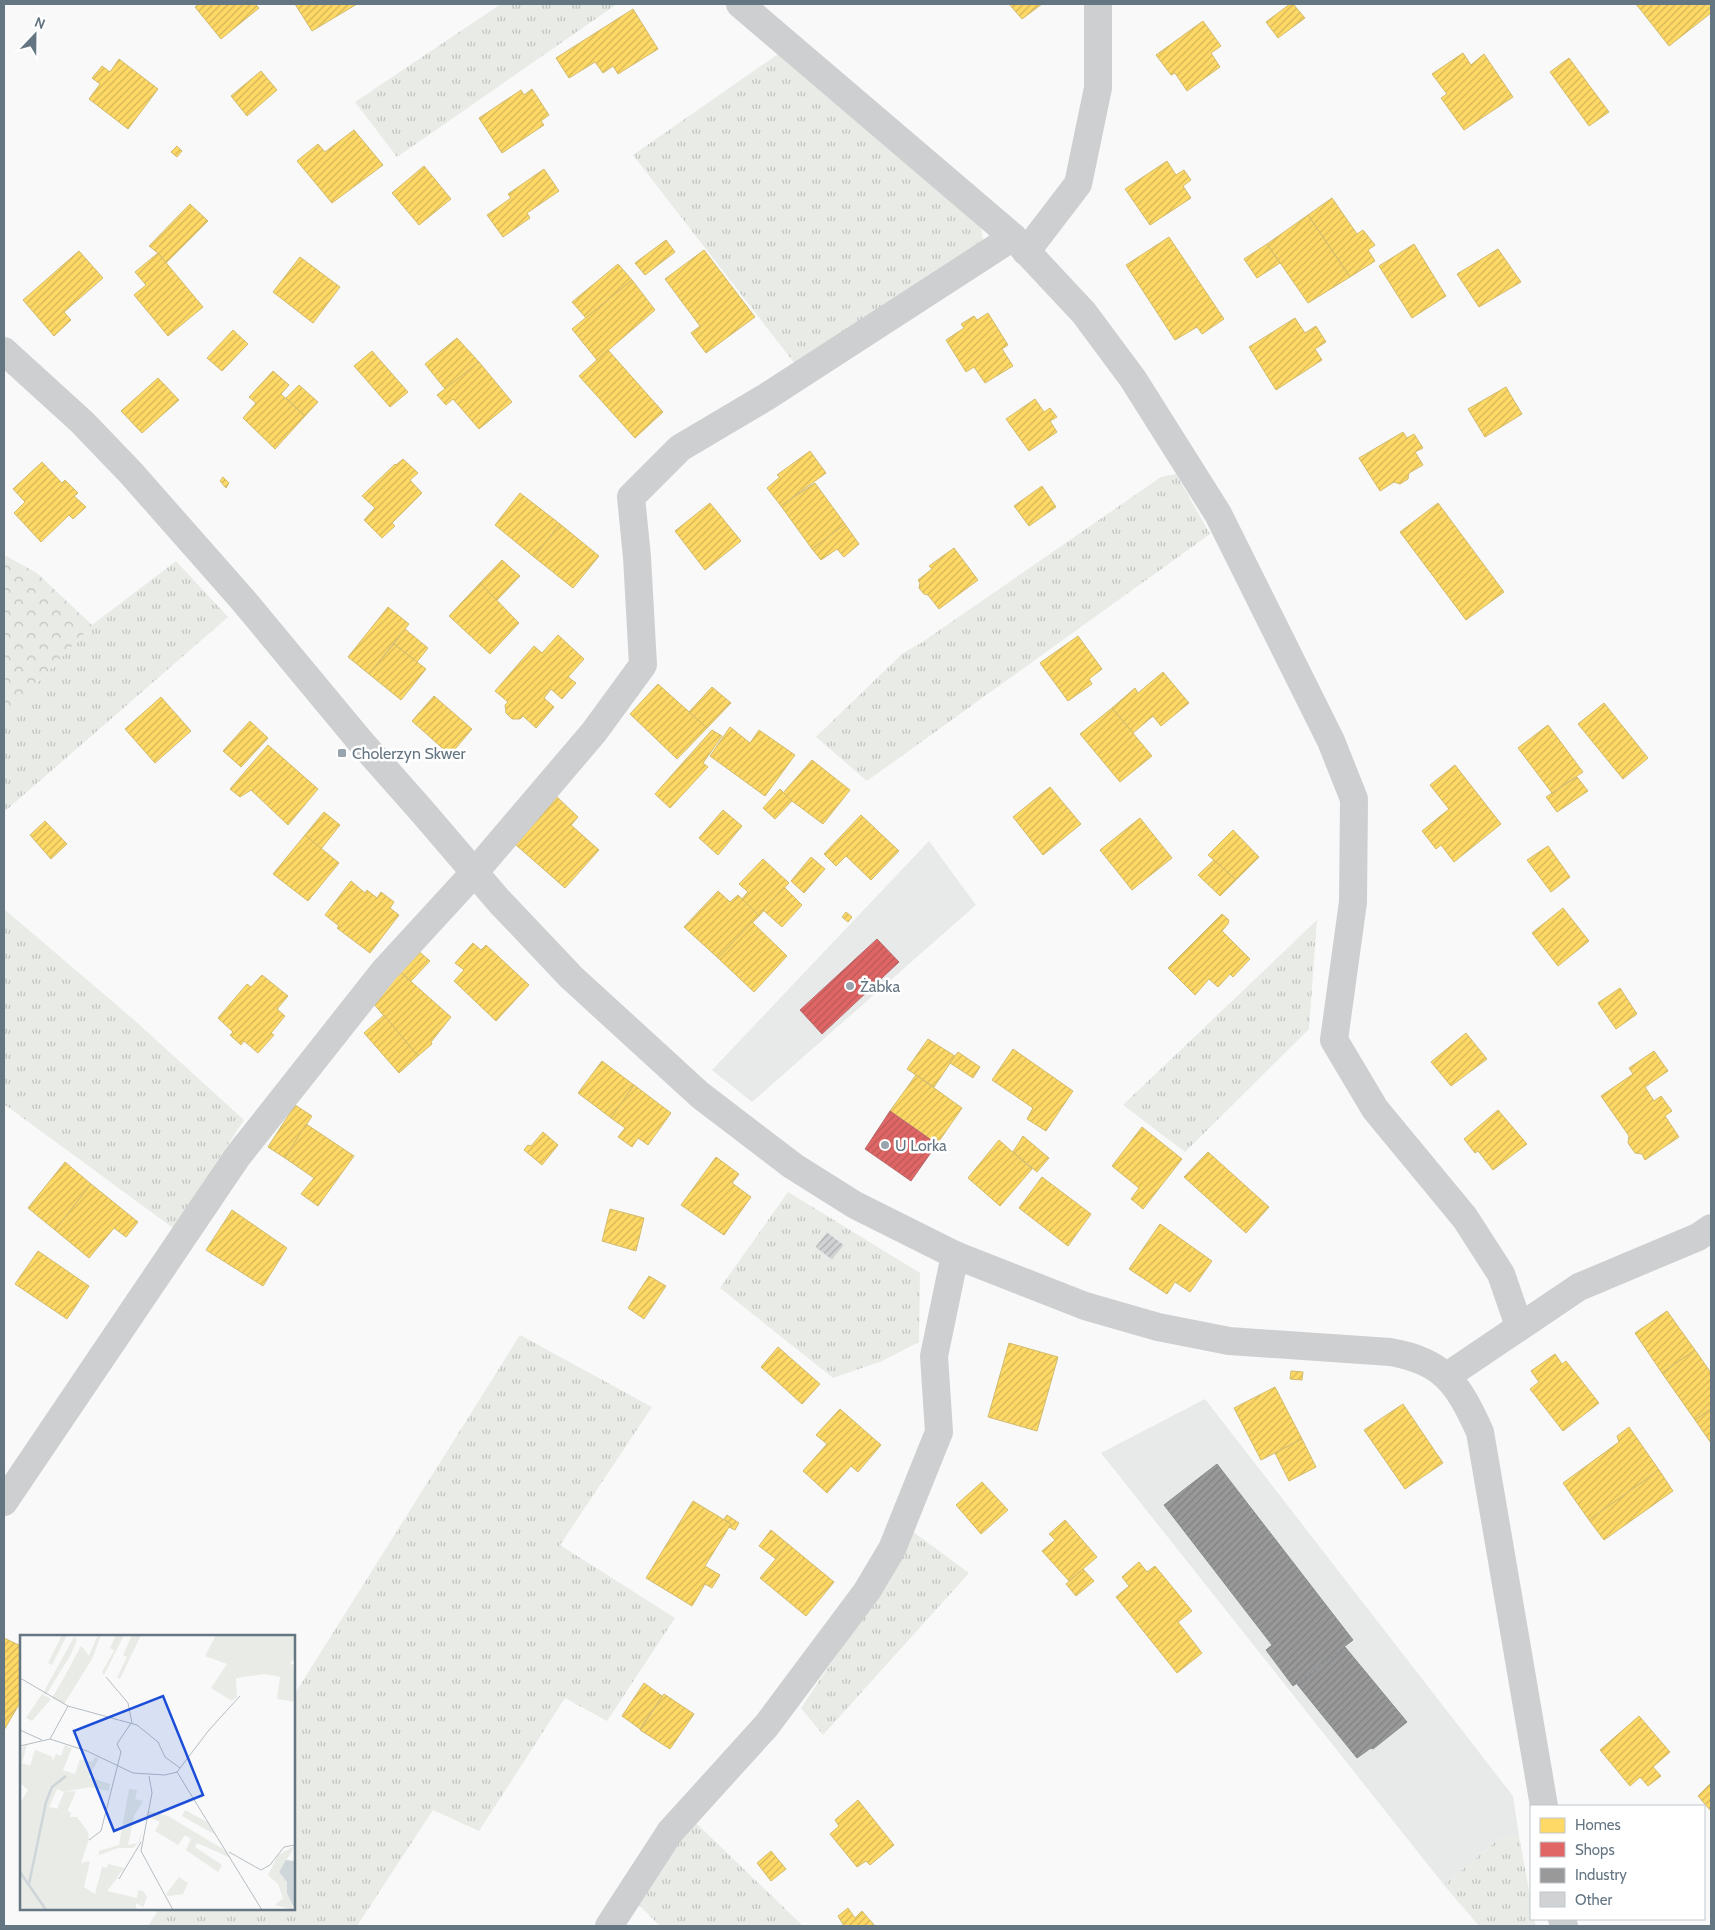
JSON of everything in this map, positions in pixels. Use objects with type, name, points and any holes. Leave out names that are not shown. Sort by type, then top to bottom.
[{"type":"street","points":[[740,4],[1019,245],[1084,313],[1133,379],[1218,514],[1332,741],[1354,799],[1353,902],[1334,1040],[1375,1109],[1465,1218],[1501,1274],[1519,1326]]},
{"type":"street","points":[[4,1502],[237,1157],[384,970],[474,873],[594,732],[643,665],[637,558],[631,497],[680,448],[1019,245],[1078,184],[1098,88],[1098,4]]},
{"type":"street","points":[[4,351],[82,422],[131,473],[243,600],[354,735],[474,873],[571,978],[700,1095],[793,1166],[837,1195],[955,1255],[1085,1306],[1158,1327],[1229,1341],[1390,1352],[1407,1355],[1424,1360],[1447,1376],[1468,1406],[1480,1432],[1544,1805]]},
{"type":"street","points":[[1447,1376],[1579,1287],[1698,1237],[1711,1228]]},
{"type":"street","points":[[609,1926],[670,1832],[767,1725],[867,1591],[892,1549],[939,1432],[934,1356],[955,1255]]},
{"type":"shaded area","points":[[929,841],[976,905],[752,1102],[712,1070]]},
{"type":"shaded area","points":[[1205,1399],[1513,1796],[1519,1836],[1501,1837],[1444,1885],[1101,1453]]},
{"type":"green space","points":[[501,4],[617,4],[397,157],[355,102]]},
{"type":"green space","points":[[781,52],[981,228],[984,245],[795,364],[633,155]]},
{"type":"green space","points":[[1176,474],[1210,534],[867,781],[816,737],[903,653],[921,643],[1161,477]]},
{"type":"green space","points":[[4,555],[37,573],[92,625],[8,714],[4,713]]},
{"type":"green space","points":[[176,561],[228,617],[4,812],[4,713],[8,714],[92,625]]},
{"type":"green space","points":[[4,909],[133,1019],[244,1120],[173,1228],[4,1104]]},
{"type":"green space","points":[[1317,920],[1309,1029],[1185,1152],[1123,1105]]},
{"type":"green space","points":[[788,1192],[920,1273],[919,1342],[882,1361],[833,1378],[720,1288]]},
{"type":"green space","points":[[520,1335],[652,1407],[560,1545],[675,1618],[607,1721],[565,1698],[479,1831],[433,1810],[357,1926],[148,1926],[158,1910],[295,1910],[295,1693]]},
{"type":"green space","points":[[912,1531],[969,1573],[823,1735],[801,1708],[887,1580]]},
{"type":"green space","points":[[695,1822],[803,1926],[660,1926],[635,1901]]},
{"type":"green space","points":[[1519,1836],[1530,1896],[1530,1920],[1534,1920],[1536,1926],[1479,1926],[1444,1885],[1501,1837]]},
{"type":"building: Homes","points":[[199,4],[255,4],[259,8],[221,39],[195,7]]},
{"type":"building: Homes","points":[[295,4],[357,4],[312,31]]},
{"type":"building: Homes","points":[[1009,4],[1042,4],[1022,19]]},
{"type":"building: Homes","points":[[1290,4],[1293,4],[1305,18],[1278,38],[1266,22]]},
{"type":"building: Homes","points":[[1636,4],[1711,4],[1711,13],[1669,46]]},
{"type":"building: Homes","points":[[633,9],[658,49],[618,74],[613,66],[603,73],[595,62],[569,78],[556,58]]},
{"type":"building: Homes","points":[[1203,21],[1221,46],[1211,53],[1220,67],[1187,91],[1175,73],[1171,75],[1156,55]]},
{"type":"building: Homes","points":[[1463,53],[1471,65],[1484,54],[1513,97],[1464,130],[1441,98],[1447,94],[1432,74]]},
{"type":"building: Homes","points":[[1569,58],[1609,112],[1589,126],[1550,72]]},
{"type":"building: Homes","points":[[119,59],[158,89],[128,129],[89,99],[100,84],[92,78],[102,66],[110,72]]},
{"type":"building: Homes","points":[[261,71],[277,90],[247,116],[231,96]]},
{"type":"building: Homes","points":[[532,89],[549,115],[541,121],[544,125],[502,153],[479,118],[521,90],[524,95]]},
{"type":"building: Homes","points":[[354,130],[383,165],[332,203],[297,161],[318,144],[325,152]]},
{"type":"building: Homes","points":[[177,146],[182,151],[177,157],[171,152]]},
{"type":"building: Homes","points":[[1167,161],[1176,175],[1184,170],[1191,180],[1183,186],[1191,198],[1150,225],[1125,189]]},
{"type":"building: Homes","points":[[424,166],[451,199],[419,225],[392,193]]},
{"type":"building: Homes","points":[[544,169],[559,191],[527,213],[530,218],[503,237],[487,215],[511,198],[508,194]]},
{"type":"building: Homes","points":[[1332,198],[1357,234],[1363,230],[1375,245],[1368,250],[1375,261],[1350,277],[1308,215]]},
{"type":"building: Homes","points":[[190,204],[208,221],[166,263],[149,246]]},
{"type":"building: Homes","points":[[1308,215],[1350,277],[1308,303],[1267,244]]},
{"type":"building: Homes","points":[[1169,237],[1224,319],[1202,334],[1197,327],[1175,340],[1126,265]]},
{"type":"building: Homes","points":[[666,240],[675,252],[645,275],[635,263]]},
{"type":"building: Homes","points":[[1267,244],[1280,263],[1257,278],[1244,259]]},
{"type":"building: Homes","points":[[1414,244],[1446,296],[1412,318],[1379,266]]},
{"type":"building: Homes","points":[[1498,249],[1521,282],[1479,307],[1457,274]]},
{"type":"building: Homes","points":[[704,250],[755,317],[706,353],[691,333],[700,326],[665,279]]},
{"type":"building: Homes","points":[[79,251],[103,278],[64,312],[71,320],[54,336],[23,300]]},
{"type":"building: Homes","points":[[158,253],[203,307],[168,336],[134,295],[146,285],[135,272]]},
{"type":"building: Homes","points":[[300,257],[340,287],[313,323],[273,292]]},
{"type":"building: Homes","points":[[618,264],[632,280],[586,318],[572,302]]},
{"type":"building: Homes","points":[[632,280],[655,310],[597,360],[572,329]]},
{"type":"building: Homes","points":[[988,313],[1008,345],[1002,349],[1013,366],[985,383],[974,367],[966,372],[946,340],[964,328],[961,324],[974,316],[977,320]]},
{"type":"building: Homes","points":[[1295,318],[1305,333],[1316,326],[1326,342],[1315,349],[1322,360],[1276,390],[1249,347]]},
{"type":"building: Homes","points":[[233,330],[248,344],[222,371],[207,358]]},
{"type":"building: Homes","points":[[457,338],[479,362],[445,389],[425,364]]},
{"type":"building: Homes","points":[[608,350],[663,412],[635,438],[579,376]]},
{"type":"building: Homes","points":[[372,351],[408,392],[390,407],[354,366]]},
{"type":"building: Homes","points":[[479,362],[512,402],[479,429],[453,399],[446,405],[437,395]]},
{"type":"building: Homes","points":[[273,371],[289,385],[281,394],[305,416],[275,449],[243,418],[256,403],[249,397]]},
{"type":"building: Homes","points":[[158,378],[179,400],[142,433],[121,411]]},
{"type":"building: Homes","points":[[299,385],[318,402],[305,416],[286,398]]},
{"type":"building: Homes","points":[[1506,387],[1522,414],[1485,437],[1468,409]]},
{"type":"building: Homes","points":[[1035,399],[1044,412],[1050,408],[1057,417],[1050,421],[1057,432],[1029,451],[1006,419]]},
{"type":"building: Homes","points":[[1403,432],[1407,438],[1414,434],[1423,448],[1415,452],[1423,465],[1409,473],[1408,479],[1400,484],[1394,482],[1380,491],[1359,458]]},
{"type":"building: Homes","points":[[810,451],[826,473],[781,506],[767,488],[780,477],[777,475]]},
{"type":"building: Homes","points":[[403,459],[418,473],[410,480],[422,493],[392,523],[395,526],[382,538],[364,520],[375,508],[362,496],[395,464]]},
{"type":"building: Homes","points":[[42,462],[62,483],[65,480],[78,493],[74,496],[86,507],[73,519],[69,515],[41,542],[14,513],[25,502],[13,489]]},
{"type":"building: Homes","points":[[223,477],[229,483],[226,488],[220,481]]},
{"type":"building: Homes","points":[[815,483],[845,524],[812,549],[781,506]]},
{"type":"building: Homes","points":[[1042,486],[1056,507],[1029,526],[1014,506]]},
{"type":"building: Homes","points":[[520,493],[560,524],[534,557],[495,525]]},
{"type":"building: Homes","points":[[710,503],[741,541],[705,570],[675,531]]},
{"type":"building: Homes","points":[[1438,503],[1504,592],[1466,620],[1400,532]]},
{"type":"building: Homes","points":[[560,524],[599,556],[573,588],[534,557]]},
{"type":"building: Homes","points":[[845,524],[859,544],[844,557],[837,549],[821,560],[812,549]]},
{"type":"building: Homes","points":[[954,548],[978,580],[939,609],[928,595],[924,594],[919,588],[920,583],[918,580],[932,569],[929,566]]},
{"type":"building: Homes","points":[[502,560],[520,576],[497,600],[480,583]]},
{"type":"building: Homes","points":[[480,583],[519,623],[490,654],[449,616]]},
{"type":"building: Homes","points":[[388,607],[409,624],[369,674],[348,657]]},
{"type":"building: Homes","points":[[405,629],[428,648],[417,662],[394,644]]},
{"type":"building: Homes","points":[[558,635],[584,659],[568,677],[576,683],[562,699],[551,689],[544,698],[554,707],[536,728],[523,716],[520,719],[512,719],[506,713],[505,705],[508,702],[495,691],[534,646],[542,653]]},
{"type":"building: Homes","points":[[1078,636],[1102,669],[1089,679],[1092,684],[1068,701],[1040,663]]},
{"type":"building: Homes","points":[[394,644],[426,669],[401,700],[369,674]]},
{"type":"building: Homes","points":[[1163,672],[1189,703],[1161,726],[1153,716],[1133,733],[1112,708],[1135,688],[1138,693]]},
{"type":"building: Homes","points":[[658,684],[707,728],[677,759],[630,714]]},
{"type":"building: Homes","points":[[712,687],[731,703],[707,728],[689,712]]},
{"type":"building: Homes","points":[[434,696],[472,729],[450,755],[412,721]]},
{"type":"building: Homes","points":[[161,697],[191,731],[155,763],[125,729]]},
{"type":"building: Homes","points":[[1604,703],[1648,758],[1623,779],[1578,724]]},
{"type":"building: Homes","points":[[1112,708],[1152,756],[1120,782],[1080,734]]},
{"type":"building: Homes","points":[[250,721],[268,738],[241,767],[223,751]]},
{"type":"building: Homes","points":[[1548,725],[1583,772],[1552,793],[1518,748]]},
{"type":"building: Homes","points":[[730,727],[750,743],[759,730],[795,755],[765,796],[710,756]]},
{"type":"building: Homes","points":[[712,730],[722,736],[703,763],[708,767],[670,808],[655,794]]},
{"type":"building: Homes","points":[[268,745],[318,789],[288,825],[251,790],[240,797],[230,789]]},
{"type":"building: Homes","points":[[812,760],[850,790],[823,824],[783,793]]},
{"type":"building: Homes","points":[[1455,765],[1501,824],[1454,862],[1441,845],[1436,849],[1422,831],[1449,809],[1430,785]]},
{"type":"building: Homes","points":[[1577,777],[1588,791],[1557,812],[1546,797]]},
{"type":"building: Homes","points":[[1050,787],[1081,824],[1043,855],[1013,817]]},
{"type":"building: Homes","points":[[780,789],[792,801],[775,819],[763,808]]},
{"type":"building: Homes","points":[[557,797],[578,817],[571,825],[599,850],[565,888],[516,845]]},
{"type":"building: Homes","points":[[723,810],[742,826],[718,855],[699,838]]},
{"type":"building: Homes","points":[[324,812],[340,825],[321,849],[305,835]]},
{"type":"building: Homes","points":[[861,815],[899,851],[871,880],[846,856],[836,866],[824,854]]},
{"type":"building: Homes","points":[[1140,818],[1172,858],[1132,890],[1100,850]]},
{"type":"building: Homes","points":[[45,821],[67,844],[51,859],[30,835]]},
{"type":"building: Homes","points":[[1233,830],[1259,857],[1236,880],[1208,855]]},
{"type":"building: Homes","points":[[305,835],[339,863],[308,901],[273,874]]},
{"type":"building: Homes","points":[[1548,846],[1570,877],[1551,892],[1527,860]]},
{"type":"building: Homes","points":[[811,857],[825,869],[804,893],[791,881]]},
{"type":"building: Homes","points":[[763,859],[789,883],[759,916],[741,900],[748,892],[739,884]]},
{"type":"building: Homes","points":[[1214,860],[1236,880],[1220,896],[1198,875]]},
{"type":"building: Homes","points":[[351,881],[365,893],[367,890],[377,898],[381,892],[394,902],[390,908],[399,915],[370,953],[337,928],[339,926],[325,915]]},
{"type":"building: Homes","points":[[784,887],[802,905],[782,927],[763,910]]},
{"type":"building: Homes","points":[[718,891],[730,902],[738,895],[759,916],[718,958],[684,927]]},
{"type":"building: Homes","points":[[1563,908],[1589,941],[1558,966],[1532,933]]},
{"type":"building: Homes","points":[[846,912],[852,917],[848,922],[842,917]]},
{"type":"building: Homes","points":[[1222,914],[1229,920],[1222,931],[1250,959],[1233,977],[1230,974],[1218,987],[1209,979],[1195,995],[1168,968]]},
{"type":"building: Homes","points":[[752,922],[787,956],[754,992],[718,958]]},
{"type":"building: Homes","points":[[473,943],[481,950],[486,945],[529,985],[496,1021],[454,981],[464,970],[455,963]]},
{"type":"building: Homes","points":[[416,949],[430,961],[411,981],[398,970]]},
{"type":"building: Homes","points":[[398,970],[451,1017],[431,1042],[432,1044],[418,1056],[372,1002]]},
{"type":"building: Homes","points":[[262,975],[288,996],[277,1009],[285,1016],[271,1033],[274,1035],[258,1053],[244,1041],[241,1045],[230,1035],[233,1032],[218,1018],[247,984],[251,987]]},
{"type":"building: Homes","points":[[1620,988],[1637,1014],[1616,1029],[1598,1003]]},
{"type":"building: Homes","points":[[384,1015],[418,1056],[399,1073],[364,1033]]},
{"type":"building: Homes","points":[[1466,1033],[1487,1059],[1451,1086],[1431,1062]]},
{"type":"building: Homes","points":[[928,1039],[955,1056],[934,1087],[907,1069]]},
{"type":"building: Homes","points":[[1013,1049],[1073,1091],[1046,1131],[1027,1119],[1033,1108],[992,1080]]},
{"type":"building: Homes","points":[[1654,1051],[1668,1071],[1645,1087],[1654,1101],[1661,1096],[1672,1111],[1665,1116],[1679,1137],[1645,1160],[1642,1154],[1635,1153],[1628,1143],[1629,1136],[1601,1096],[1633,1074],[1629,1068]]},
{"type":"building: Homes","points":[[958,1052],[980,1067],[973,1078],[950,1063]]},
{"type":"building: Homes","points":[[602,1061],[634,1085],[611,1118],[578,1093]]},
{"type":"building: Homes","points":[[916,1075],[962,1108],[937,1144],[890,1111]]},
{"type":"building: Homes","points":[[634,1085],[671,1113],[648,1145],[638,1138],[632,1147],[618,1137],[625,1128],[611,1118]]},
{"type":"building: Homes","points":[[295,1105],[312,1116],[285,1158],[268,1147]]},
{"type":"building: Homes","points":[[1498,1110],[1527,1144],[1493,1170],[1478,1151],[1475,1153],[1464,1139]]},
{"type":"building: Homes","points":[[306,1124],[354,1156],[318,1206],[301,1194],[314,1178],[285,1158]]},
{"type":"building: Homes","points":[[1142,1127],[1182,1159],[1143,1209],[1131,1199],[1139,1188],[1112,1166]]},
{"type":"building: Homes","points":[[543,1132],[558,1145],[542,1165],[524,1150],[528,1145],[531,1146]]},
{"type":"building: Homes","points":[[1023,1136],[1049,1158],[1037,1172],[1013,1152]]},
{"type":"building: Homes","points":[[999,1140],[1032,1169],[1000,1206],[968,1178]]},
{"type":"building: Homes","points":[[1208,1152],[1269,1207],[1246,1233],[1184,1177]]},
{"type":"building: Homes","points":[[716,1157],[739,1174],[732,1183],[751,1197],[724,1235],[681,1205]]},
{"type":"building: Homes","points":[[65,1162],[91,1184],[55,1230],[28,1208]]},
{"type":"building: Homes","points":[[1042,1177],[1091,1214],[1068,1246],[1019,1208]]},
{"type":"building: Homes","points":[[91,1184],[138,1222],[126,1237],[114,1228],[89,1258],[55,1230]]},
{"type":"building: Homes","points":[[610,1209],[644,1218],[636,1251],[602,1241]]},
{"type":"building: Homes","points":[[232,1210],[287,1248],[263,1286],[206,1250]]},
{"type":"building: Homes","points":[[1160,1224],[1212,1261],[1190,1292],[1175,1282],[1167,1294],[1129,1269]]},
{"type":"building: Homes","points":[[38,1251],[89,1286],[67,1319],[15,1284]]},
{"type":"building: Homes","points":[[649,1276],[666,1286],[644,1319],[628,1308]]},
{"type":"building: Homes","points":[[1667,1311],[1695,1350],[1662,1373],[1635,1333]]},
{"type":"building: Homes","points":[[1009,1343],[1058,1357],[1037,1431],[988,1417]]},
{"type":"building: Homes","points":[[778,1347],[820,1384],[802,1404],[761,1367]]},
{"type":"building: Homes","points":[[1695,1350],[1711,1373],[1711,1409],[1695,1420],[1662,1373]]},
{"type":"building: Homes","points":[[1555,1354],[1562,1364],[1566,1361],[1599,1403],[1563,1431],[1530,1389],[1539,1382],[1531,1371]]},
{"type":"building: Homes","points":[[1291,1371],[1303,1372],[1302,1380],[1290,1379]]},
{"type":"building: Homes","points":[[1275,1387],[1302,1439],[1261,1460],[1234,1408]]},
{"type":"building: Homes","points":[[1403,1404],[1443,1463],[1405,1489],[1364,1430]]},
{"type":"building: Homes","points":[[840,1409],[881,1445],[858,1472],[851,1466],[827,1493],[803,1471],[827,1444],[816,1435]]},
{"type":"building: Homes","points":[[1711,1409],[1711,1443],[1695,1420]]},
{"type":"building: Homes","points":[[1629,1427],[1659,1470],[1589,1520],[1563,1483],[1619,1442],[1617,1436]]},
{"type":"building: Homes","points":[[1302,1439],[1316,1467],[1289,1481],[1275,1453]]},
{"type":"building: Homes","points":[[1659,1470],[1673,1491],[1604,1540],[1589,1520]]},
{"type":"building: Homes","points":[[982,1482],[1008,1510],[981,1534],[956,1505]]},
{"type":"building: Homes","points":[[693,1501],[731,1524],[705,1566],[720,1575],[712,1588],[705,1584],[692,1606],[646,1578]]},
{"type":"building: Homes","points":[[727,1515],[739,1523],[735,1530],[729,1527],[731,1524],[724,1519]]},
{"type":"building: Homes","points":[[1065,1520],[1097,1557],[1069,1581],[1042,1551],[1055,1540],[1049,1534]]},
{"type":"building: Homes","points":[[771,1530],[788,1544],[776,1559],[759,1546]]},
{"type":"building: Homes","points":[[788,1544],[834,1582],[806,1616],[760,1578]]},
{"type":"building: Homes","points":[[1139,1562],[1147,1572],[1155,1566],[1192,1611],[1178,1622],[1202,1653],[1177,1673],[1116,1597],[1129,1586],[1122,1577]]},
{"type":"building: Homes","points":[[1083,1569],[1094,1581],[1076,1596],[1066,1584]]},
{"type":"building: Homes","points":[[4,1638],[20,1646],[20,1703],[4,1730]]},
{"type":"building: Homes","points":[[644,1683],[662,1696],[640,1729],[622,1716]]},
{"type":"building: Homes","points":[[664,1694],[694,1714],[670,1749],[640,1730]]},
{"type":"building: Homes","points":[[1639,1716],[1670,1752],[1653,1767],[1661,1776],[1648,1786],[1640,1777],[1630,1786],[1600,1750]]},
{"type":"building: Homes","points":[[1711,1783],[1711,1811],[1698,1796]]},
{"type":"building: Homes","points":[[858,1800],[894,1845],[870,1865],[866,1861],[857,1867],[830,1834],[839,1826],[835,1820]]},
{"type":"building: Homes","points":[[771,1851],[786,1869],[771,1881],[757,1863]]},
{"type":"building: Homes","points":[[848,1908],[855,1918],[862,1911],[875,1926],[844,1926],[838,1916]]},
{"type":"building: Shops","name":"Żabka","points":[[877,939],[899,962],[822,1034],[800,1010]]},
{"type":"building: Shops","points":[[890,1111],[937,1144],[911,1181],[865,1149]]},
{"type":"building: Industry","points":[[1217,1464],[1353,1640],[1293,1686],[1266,1650],[1272,1645],[1164,1505]]},
{"type":"building: Industry","points":[[1345,1647],[1407,1722],[1373,1749],[1371,1748],[1357,1758],[1297,1684]]},
{"type":"building: Other","points":[[827,1232],[844,1245],[832,1260],[815,1247]]},
{"type":"place","name":"Cholerzyn Skwer","points":[[342,753]]},
{"type":"place","name":"Żabka","points":[[850,986]]},
{"type":"place","name":"U Lorka","points":[[885,1145]]}]
